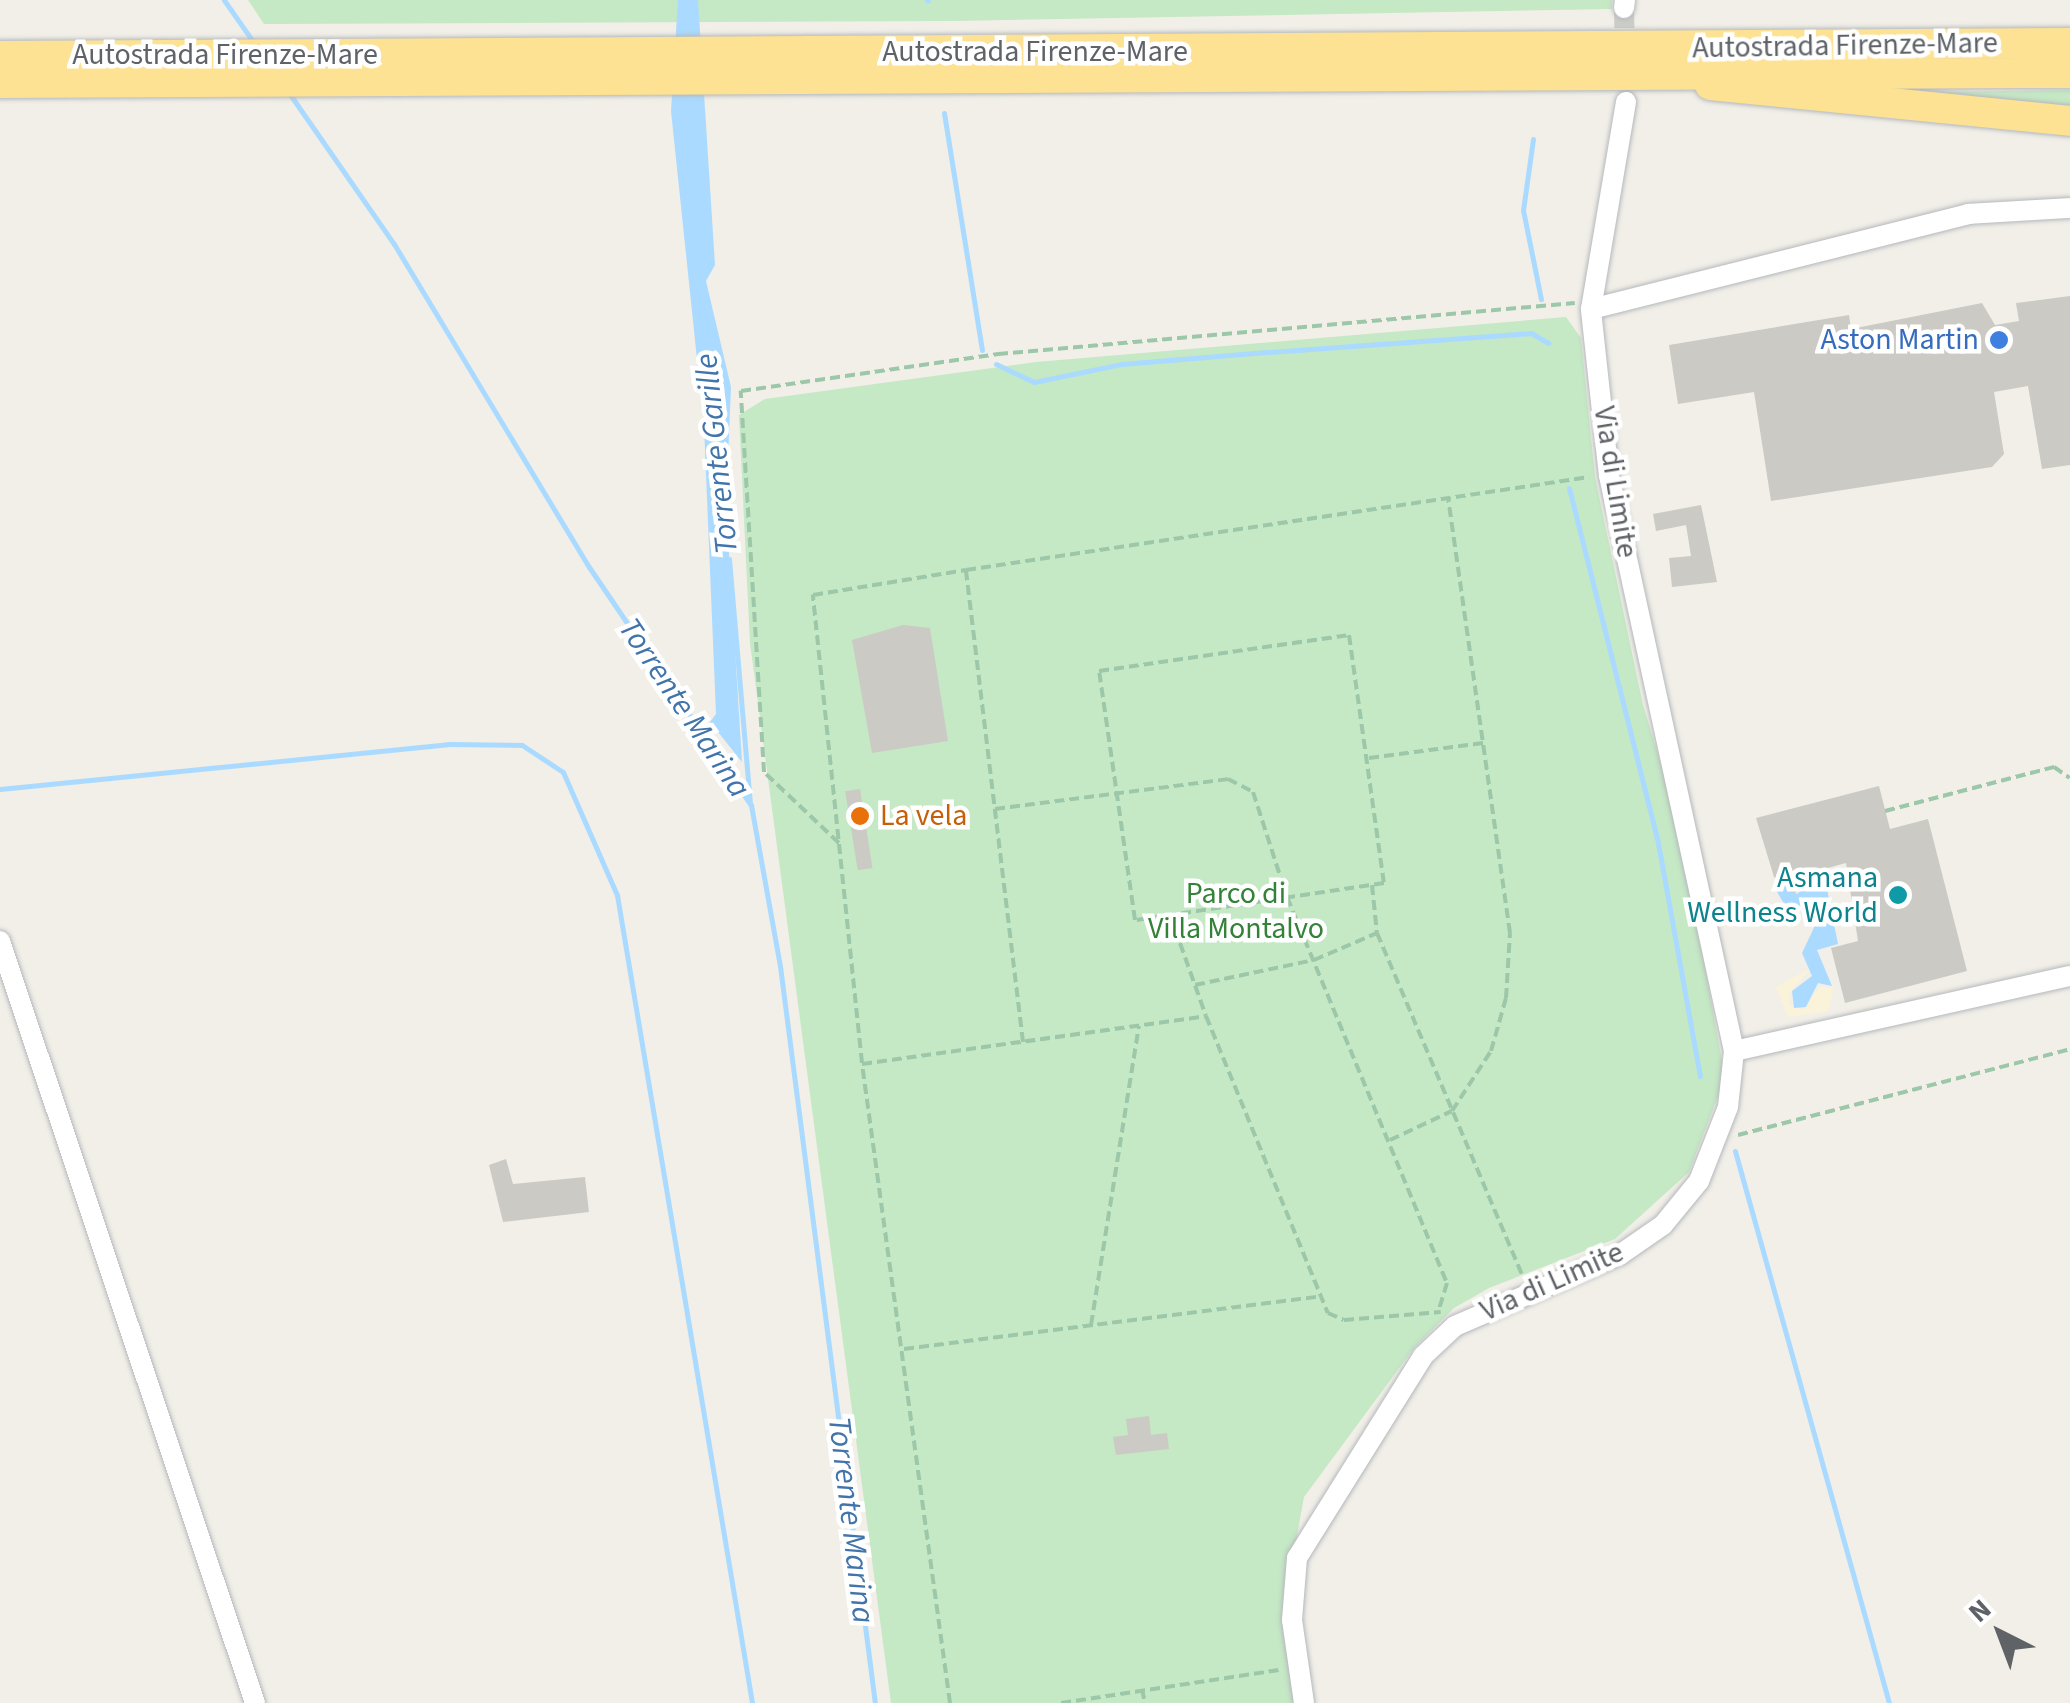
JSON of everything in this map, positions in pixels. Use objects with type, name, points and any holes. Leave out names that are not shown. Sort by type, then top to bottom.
[{"type":"highway","name":"Autostrada Firenze-Mare","points":[[0,82],[206,69],[331,56],[2070,43]]},
{"type":"highway","name":"Autostrada Firenze-Mare","points":[[0,56],[349,81],[2070,72]]},
{"type":"highway","points":[[1666,74],[1741,93],[2070,121]]},
{"type":"street","name":"Via di Limite","points":[[1304,1703],[1298,1668],[1297,1558],[1423,1356],[1455,1326],[1528,1291],[1621,1254],[1675,1210],[1721,1134],[1734,1050],[1608,476],[1592,309],[1626,102]]},
{"type":"street","points":[[1592,309],[1968,214],[2070,208]]},
{"type":"street","points":[[0,942],[255,1703]]},
{"type":"street","points":[[1734,1050],[2070,976]]},
{"type":"path","points":[[839,843],[764,772],[740,390],[998,354],[1550,309]]},
{"type":"path","points":[[950,1703],[862,1064],[813,596],[1582,477]]},
{"type":"path","points":[[1390,1140],[1452,1111],[1491,1051],[1506,998],[1510,933],[1448,498]]},
{"type":"path","points":[[966,570],[1022,1042]]},
{"type":"path","points":[[1349,635],[1367,758],[1384,883],[1134,920],[1099,671],[1349,635]]},
{"type":"path","points":[[1367,758],[1483,743]]},
{"type":"path","points":[[1885,812],[2054,767],[2070,778]]},
{"type":"path","points":[[994,808],[1228,778],[1252,792],[1286,897],[1447,1283],[1439,1310]]},
{"type":"path","points":[[1372,885],[1377,933],[1528,1291]]},
{"type":"path","points":[[1170,914],[1206,1016],[1328,1313],[1344,1320],[1439,1310]]},
{"type":"path","points":[[1195,985],[1314,960],[1377,933]]},
{"type":"path","points":[[862,1064],[1206,1016]]},
{"type":"path","points":[[1091,1325],[1138,1026]]},
{"type":"path","points":[[1730,1137],[2070,1049]]},
{"type":"path","points":[[904,1349],[1321,1296]]},
{"type":"path","points":[[1439,1310],[1455,1326]]},
{"type":"path","points":[[1061,1703],[1298,1668]]},
{"type":"path","points":[[1142,1689],[1144,1703]]},
{"type":"green space","points":[[248,0],[1612,0],[1612,9],[954,21],[264,24]]},
{"type":"green space","points":[[2070,90],[2070,109],[1935,92]]},
{"type":"green space","name":"Parco di Villa Montalvo","points":[[1566,317],[1581,338],[1595,477],[1643,705],[1679,823],[1725,1078],[1689,1172],[1615,1239],[1489,1288],[1454,1308],[1414,1348],[1304,1497],[1282,1619],[1294,1703],[891,1703],[750,643],[739,415],[765,399],[1036,362]]},
{"type":"sand","points":[[1811,968],[1789,993],[1789,1005],[1803,1010],[1819,987],[1834,987],[1828,1011],[1788,1017],[1776,987]]},
{"type":"water","points":[[678,0],[698,0],[715,265],[706,281],[731,387],[726,505],[742,762],[710,722],[716,714],[704,426],[671,111]]},
{"type":"water","points":[[1823,869],[1838,944],[1817,950],[1832,986],[1818,983],[1806,1007],[1794,1008],[1792,991],[1812,976],[1802,953],[1819,917],[1783,902],[1773,885],[1777,877],[1797,894]]},
{"type":"building","points":[[2070,296],[2070,465],[2042,469],[2028,386],[1994,392],[2004,454],[1992,467],[1771,501],[1754,392],[1678,404],[1669,345],[1849,315],[1851,329],[1982,303],[1995,325],[2019,321],[2016,303]]},
{"type":"building","points":[[1701,505],[1717,582],[1672,587],[1669,558],[1691,556],[1686,525],[1656,531],[1653,514]]},
{"type":"building","points":[[903,625],[930,628],[948,741],[872,753],[852,640]]},
{"type":"building","name":"Asmana Wellness World","points":[[1879,786],[1890,829],[1928,819],[1967,971],[1845,1003],[1831,948],[1858,941],[1846,863],[1813,872],[1802,891],[1792,893],[1774,877],[1756,818]]},
{"type":"building","points":[[860,789],[873,868],[858,870],[845,791]]},
{"type":"building","points":[[506,1159],[513,1184],[585,1177],[589,1212],[503,1222],[489,1165]]},
{"type":"building","points":[[1149,1416],[1151,1435],[1167,1433],[1169,1449],[1116,1455],[1113,1437],[1128,1435],[1126,1419]]},
{"type":"waterway","name":"Torrente Marina","points":[[224,0],[254,43]]},
{"type":"waterway","name":"Torrente Marina","points":[[289,93],[394,244],[589,567],[751,805],[780,966],[875,1703]]},
{"type":"waterway","points":[[944,113],[982,350]]},
{"type":"waterway","points":[[1533,139],[1523,210],[1541,299]]},
{"type":"waterway","points":[[996,364],[1034,382],[1122,364],[1254,353],[1531,333],[1548,343]]},
{"type":"waterway","points":[[1569,488],[1658,843],[1700,1076]]},
{"type":"waterway","name":"Torrente Garille","points":[[729,559],[750,802]]},
{"type":"waterway","points":[[0,789],[448,744],[522,745],[563,772],[617,895],[752,1703]]},
{"type":"waterway","points":[[1735,1151],[1889,1703]]},
{"type":"tunnel","points":[[1624,8],[1626,102]]},
{"type":"place","name":"Aston Martin","points":[[1999,340]]},
{"type":"place","name":"La vela","points":[[860,816]]},
{"type":"place","name":"Asmana Wellness World","points":[[1898,895]]}]
